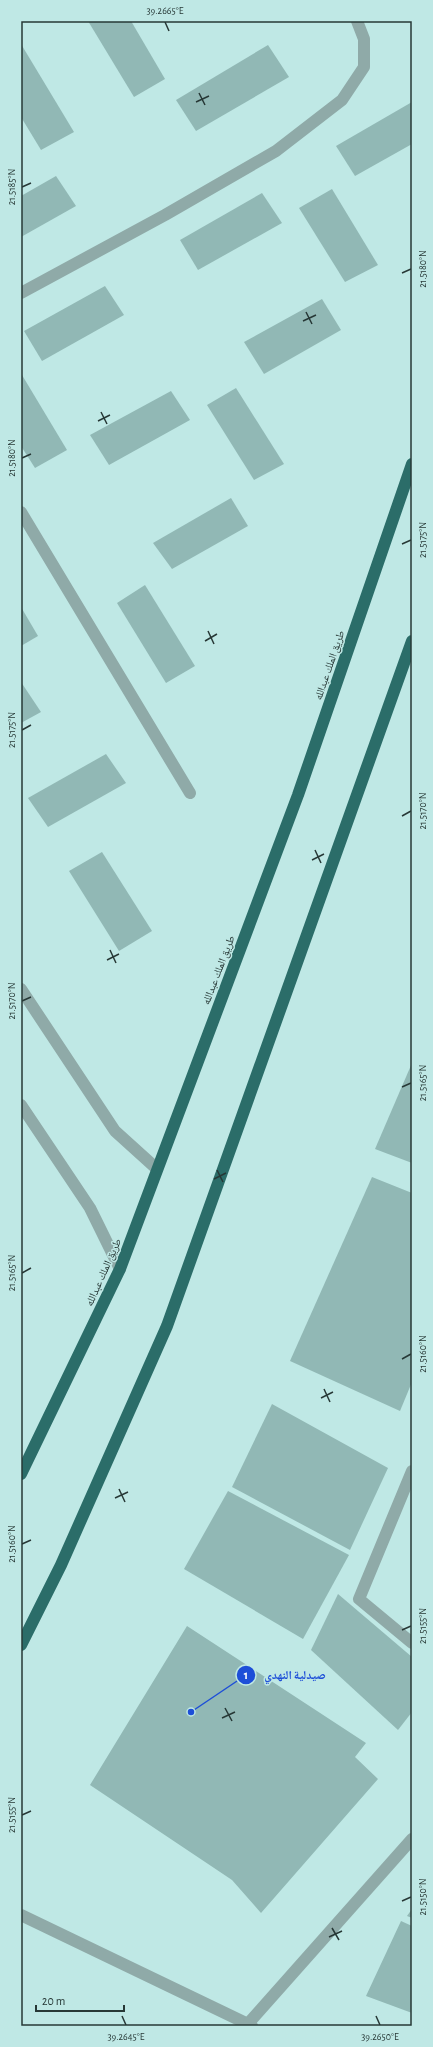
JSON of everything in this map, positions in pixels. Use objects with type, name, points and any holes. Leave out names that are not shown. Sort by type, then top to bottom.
[{"type":"highway","name":"طريق الملك عبدالله","points":[[21,1474],[120,1269],[298,795],[412,464]]},
{"type":"highway","points":[[21,1645],[61,1565],[167,1326],[410,654],[412,641]]},
{"type":"street","points":[[21,293],[165,216],[276,151],[342,100],[364,67],[364,39],[357,21]]},
{"type":"street","points":[[21,512],[190,793]]},
{"type":"street","points":[[21,989],[115,1131],[158,1169]]},
{"type":"street","points":[[21,1104],[90,1208],[120,1269]]},
{"type":"street","points":[[412,1471],[359,1599],[412,1644]]},
{"type":"street","points":[[21,1914],[249,2026],[412,1839]]},
{"type":"building","points":[[88,21],[131,21],[165,79],[134,97]]},
{"type":"building","points":[[21,44],[74,132],[41,150],[21,117]]},
{"type":"building","points":[[268,45],[289,77],[196,131],[176,100]]},
{"type":"building","points":[[412,102],[412,144],[355,176],[336,146]]},
{"type":"building","points":[[56,176],[76,206],[21,237],[21,196]]},
{"type":"building","points":[[332,189],[378,265],[345,282],[299,208]]},
{"type":"building","points":[[262,193],[282,223],[198,270],[180,240]]},
{"type":"building","points":[[105,286],[124,315],[42,361],[24,331]]},
{"type":"building","points":[[322,299],[341,330],[264,374],[244,342]]},
{"type":"building","points":[[22,375],[67,450],[35,468],[21,446]]},
{"type":"building","points":[[236,388],[284,464],[254,480],[207,405]]},
{"type":"building","points":[[171,391],[190,420],[109,465],[90,435]]},
{"type":"building","points":[[231,498],[248,526],[172,569],[153,543]]},
{"type":"building","points":[[145,585],[195,666],[166,683],[117,603]]},
{"type":"building","points":[[21,607],[38,636],[21,646]]},
{"type":"building","points":[[21,682],[41,712],[21,723]]},
{"type":"building","points":[[106,754],[126,783],[48,827],[28,798]]},
{"type":"building","points":[[102,852],[152,931],[119,951],[69,871]]},
{"type":"building","points":[[412,1063],[412,1163],[375,1149]]},
{"type":"building","points":[[372,1177],[412,1193],[412,1382],[400,1411],[290,1361]]},
{"type":"building","points":[[272,1404],[388,1468],[350,1550],[232,1487]]},
{"type":"building","points":[[228,1491],[349,1555],[303,1639],[184,1569]]},
{"type":"building","points":[[338,1594],[412,1657],[412,1712],[398,1730],[311,1650]]},
{"type":"building","points":[[187,1626],[366,1743],[355,1757],[378,1779],[261,1913],[232,1880],[90,1785]]},
{"type":"building","points":[[412,1909],[412,1918],[407,1916]]},
{"type":"building","points":[[401,1921],[412,1926],[412,2013],[366,1996]]},
{"type":"place","name":"صيدلية النهدي","points":[[191,1712]]}]
